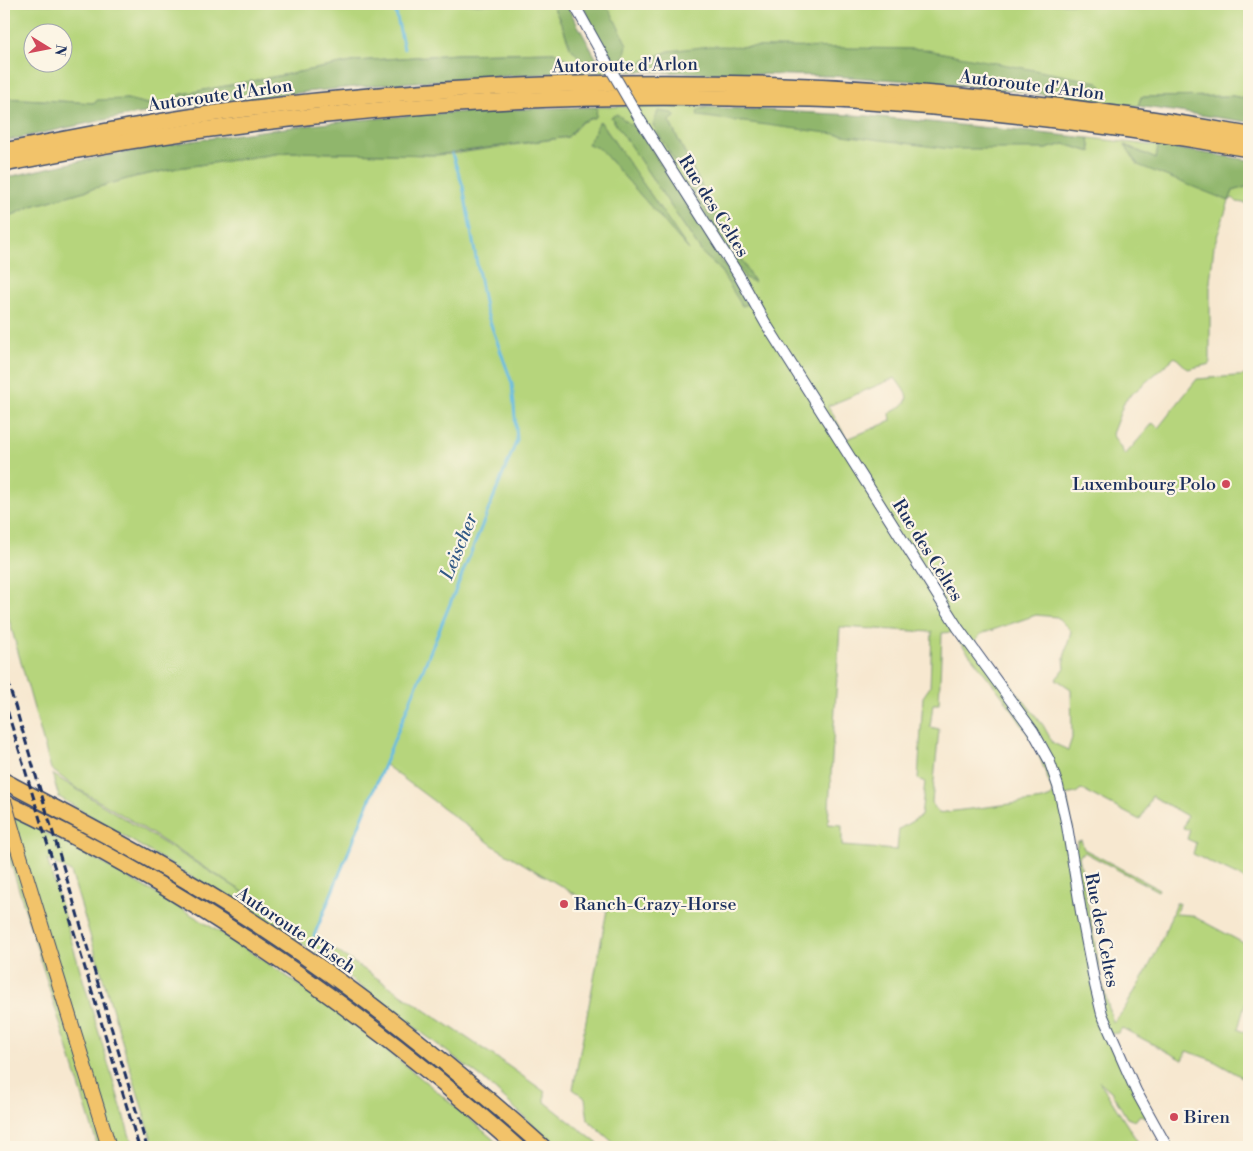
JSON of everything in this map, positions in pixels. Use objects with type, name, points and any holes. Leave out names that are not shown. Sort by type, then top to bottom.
[{"type":"highway","name":"Autoroute d'Arlon","points":[[4,151],[116,129],[246,109],[357,97],[472,88],[589,83],[696,82],[834,87],[944,94],[1009,100],[1249,135]]},
{"type":"highway","name":"Autoroute d'Arlon","points":[[4,164],[181,132],[351,112],[476,102],[590,97],[834,100],[942,108],[1117,127],[1249,148]]},
{"type":"highway","name":"Autoroute d'Esch","points":[[4,781],[101,832],[191,883],[278,938],[410,1033],[488,1098],[542,1147]]},
{"type":"highway","name":"Autoroute d'Esch","points":[[4,801],[147,877],[268,953],[394,1043],[471,1106],[517,1147]]},
{"type":"main road","points":[[4,801],[109,1147]]},
{"type":"street","name":"Rue des Celtes","points":[[574,4],[642,123],[738,274],[772,333],[958,628],[1033,730],[1049,760],[1058,786],[1067,826],[1081,912],[1102,1014],[1136,1091],[1167,1147]]},
{"type":"green space","points":[[4,4],[552,4],[570,47],[590,70],[624,58],[610,10],[603,4],[1249,4],[1249,99],[1233,96],[1141,97],[1138,106],[1100,101],[1103,88],[669,51],[620,71],[570,73],[567,59],[554,52],[457,54],[357,61],[178,95],[178,100],[147,104],[127,99],[95,103],[4,98]]},
{"type":"green space","points":[[552,4],[566,4],[600,65],[590,70],[570,47]]},
{"type":"green space","points":[[582,4],[603,4],[610,10],[627,45],[624,58],[614,61],[594,30]]},
{"type":"green space","points":[[710,46],[922,49],[1098,82],[1103,88],[1100,101],[945,83],[832,76],[620,71],[669,51]]},
{"type":"green space","points":[[554,52],[567,59],[570,73],[410,82],[251,98],[127,116],[4,141],[4,98],[95,103],[97,100],[127,99],[147,104],[177,100],[178,95],[357,61],[457,54]]},
{"type":"green space","points":[[1233,96],[1249,99],[1249,122],[1138,106],[1141,97]]},
{"type":"green space","points":[[597,107],[707,107],[697,111],[1046,149],[1064,144],[1091,152],[1089,138],[1158,146],[1156,159],[1126,145],[1229,201],[1214,246],[1210,282],[1210,364],[1188,369],[1175,357],[1125,400],[1112,434],[1125,455],[1153,423],[1158,428],[1197,379],[1249,375],[1249,881],[1193,854],[1196,843],[1187,839],[1190,830],[1183,828],[1187,816],[1152,796],[1140,820],[1081,789],[1076,793],[1066,795],[1073,829],[1068,826],[1071,850],[1077,847],[1077,842],[1081,840],[1084,849],[1159,889],[1158,891],[1084,852],[1079,856],[1102,984],[1113,1022],[1124,1009],[1152,961],[1176,903],[1179,903],[1176,914],[1191,915],[1249,946],[1249,990],[1238,1029],[1249,1035],[1249,1081],[1212,1060],[1187,1051],[1183,1060],[1122,1028],[1118,1033],[1110,1034],[1150,1118],[1140,1115],[1135,1121],[1127,1118],[1111,1091],[1099,1081],[1141,1147],[618,1147],[588,1120],[585,1098],[573,1089],[607,910],[600,909],[495,847],[384,764],[314,936],[545,1092],[545,1102],[602,1147],[557,1147],[482,1078],[311,949],[59,797],[52,774],[264,905],[124,816],[73,786],[51,769],[4,602],[4,219],[32,206],[134,177],[178,168],[289,152],[452,154],[568,137],[582,122],[595,117]],"holes":[[[611,117],[749,304],[742,305],[719,268],[703,254]],[[674,117],[669,121],[711,205],[753,281],[653,125]],[[600,121],[685,245],[600,149]],[[895,378],[904,390],[907,398],[906,402],[890,413],[891,421],[847,439],[828,406]],[[1036,615],[1057,617],[1071,631],[1064,658],[1065,668],[1056,679],[1071,689],[1072,738],[1068,750],[1053,743],[1043,725],[1004,676],[1001,677],[981,650],[979,656],[971,646],[981,634]],[[840,627],[932,632],[930,687],[923,697],[918,779],[925,782],[921,816],[899,829],[897,850],[842,846],[842,825],[828,824]],[[952,632],[1002,695],[1024,728],[1042,763],[1053,793],[1051,797],[1043,800],[938,813],[932,802],[939,729],[930,727],[933,704],[939,704],[942,633]]]},
{"type":"green space","points":[[597,107],[596,117],[581,122],[568,137],[436,155],[289,152],[178,168],[134,177],[32,206],[4,219],[4,178],[150,148],[298,126],[373,119],[522,109]]},
{"type":"green space","points":[[707,107],[869,116],[1089,138],[1091,152],[1064,144],[1046,149],[950,149],[698,116],[697,111]]},
{"type":"green space","points":[[658,111],[673,113],[675,117],[669,121],[711,205],[754,282],[745,278],[653,125]]},
{"type":"green space","points":[[617,114],[640,132],[749,304],[742,306],[719,268],[703,254],[611,117]]},
{"type":"green space","points":[[600,121],[689,250],[600,149],[588,144]]},
{"type":"green space","points":[[1125,145],[1156,159],[1158,146],[1249,160],[1249,186],[1233,191],[1229,201],[1138,165]]},
{"type":"green space","points":[[1249,186],[1249,204],[1237,202],[1233,198],[1229,201],[1233,191]]},
{"type":"green space","points":[[4,811],[133,880],[217,930],[299,984],[380,1045],[502,1147],[154,1147],[71,872],[47,859],[133,1147],[98,1147],[4,843]]},
{"type":"waterway","name":"Leischer","points":[[394,4],[404,49]]},
{"type":"waterway","name":"Leischer","points":[[314,936],[517,440],[512,383],[485,308],[463,186],[452,154]]},
{"type":"railway","points":[[4,669],[147,1147]]},
{"type":"railway","points":[[4,700],[139,1147]]},
{"type":"place","name":"Luxembourg Polo","points":[[1226,484]]},
{"type":"place","name":"Ranch-Crazy-Horse","points":[[564,904]]},
{"type":"place","name":"Biren","points":[[1174,1117]]}]
